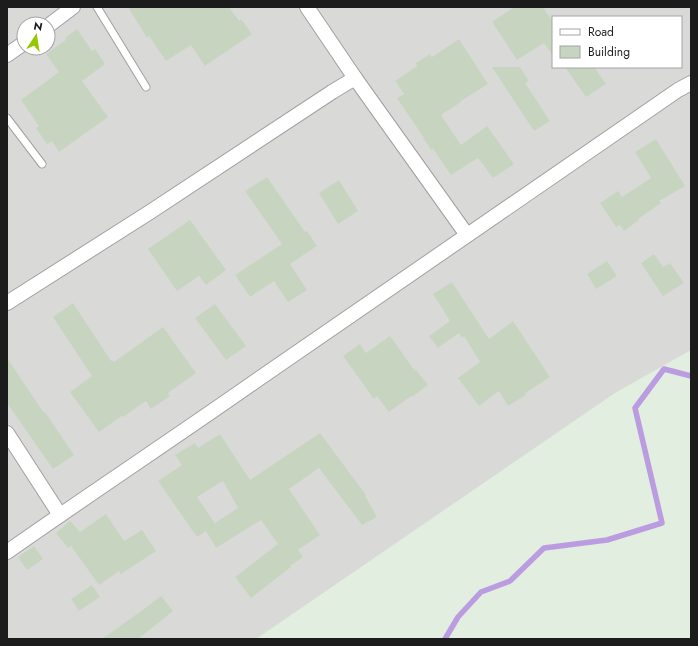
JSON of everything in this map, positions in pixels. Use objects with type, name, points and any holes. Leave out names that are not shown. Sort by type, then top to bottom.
[{"type":"street","points":[[56,20],[74,7]]},
{"type":"street","points":[[307,7],[355,78],[467,235]]},
{"type":"street","points":[[7,55],[16,49]]},
{"type":"street","points":[[7,304],[355,78]]},
{"type":"street","points":[[7,552],[259,380],[678,90],[691,83]]},
{"type":"street","points":[[7,433],[60,515]]},
{"type":"lane","points":[[97,7],[146,87]]},
{"type":"lane","points":[[7,118],[42,164]]},
{"type":"shaded area","points":[[7,7],[691,7],[691,350],[615,393],[256,639],[7,639]]},
{"type":"building","points":[[128,7],[229,7],[239,21],[241,19],[252,34],[205,66],[191,45],[166,61],[149,36],[147,38]]},
{"type":"building","points":[[514,7],[543,7],[552,20],[552,55],[544,43],[517,60],[492,22]]},
{"type":"building","points":[[77,29],[92,51],[95,49],[105,64],[82,81],[108,117],[59,152],[52,141],[47,144],[36,128],[39,126],[21,100],[59,72],[47,56],[56,56],[56,47],[66,40],[65,38]]},
{"type":"building","points":[[459,39],[488,84],[441,115],[461,145],[487,126],[514,164],[493,178],[478,158],[451,175],[433,149],[431,150],[397,98],[404,94],[395,81],[417,66],[416,63],[430,54],[432,57]]},
{"type":"building","points":[[492,67],[520,67],[529,81],[525,83],[550,121],[534,131]]},
{"type":"building","points":[[566,68],[595,68],[606,84],[586,97]]},
{"type":"building","points":[[656,139],[685,186],[659,201],[661,203],[624,231],[620,225],[616,227],[600,203],[618,191],[622,197],[651,178],[635,152]]},
{"type":"building","points":[[267,177],[305,232],[307,231],[317,246],[290,264],[307,290],[288,302],[274,281],[250,297],[235,275],[282,244],[245,191]]},
{"type":"building","points":[[339,180],[358,211],[338,224],[319,193]]},
{"type":"building","points":[[190,220],[226,270],[206,285],[199,276],[177,291],[148,249]]},
{"type":"building","points":[[654,254],[663,267],[670,263],[684,283],[663,296],[641,263]]},
{"type":"building","points":[[607,261],[617,276],[596,289],[587,274]]},
{"type":"building","points":[[452,282],[489,339],[513,321],[550,377],[508,406],[499,391],[479,406],[458,378],[480,362],[464,336],[462,338],[459,333],[438,348],[429,336],[450,321],[433,294]]},
{"type":"building","points":[[73,303],[111,361],[112,360],[114,362],[163,327],[196,373],[168,393],[170,396],[151,409],[146,401],[99,432],[70,392],[92,376],[53,317]]},
{"type":"building","points":[[215,304],[246,346],[226,360],[195,318]]},
{"type":"building","points":[[390,336],[415,371],[416,370],[428,385],[389,412],[377,396],[374,399],[343,356],[360,344],[366,353]]},
{"type":"building","points":[[7,358],[74,455],[53,469],[7,403]]},
{"type":"building","points":[[320,433],[366,495],[365,496],[377,517],[362,525],[319,468],[289,489],[320,535],[298,550],[303,557],[251,598],[235,577],[278,544],[261,520],[216,548],[206,531],[197,537],[158,481],[182,465],[175,455],[195,443],[198,448],[220,434],[250,480]],"holes":[[[223,481],[238,508],[215,523],[197,497]]]},
{"type":"building","points":[[106,514],[124,541],[142,530],[156,551],[121,574],[119,571],[99,585],[71,546],[68,548],[56,533],[70,521],[80,532]]},
{"type":"building","points":[[34,546],[43,559],[27,570],[18,557]]},
{"type":"building","points":[[92,585],[100,597],[79,611],[71,599]]},
{"type":"building","points":[[161,596],[173,611],[138,639],[102,639],[144,609]]},
{"type":"waterway","points":[[445,639],[458,617],[481,592],[510,581],[544,548],[607,540],[662,523],[635,408],[664,369],[691,376]]}]
